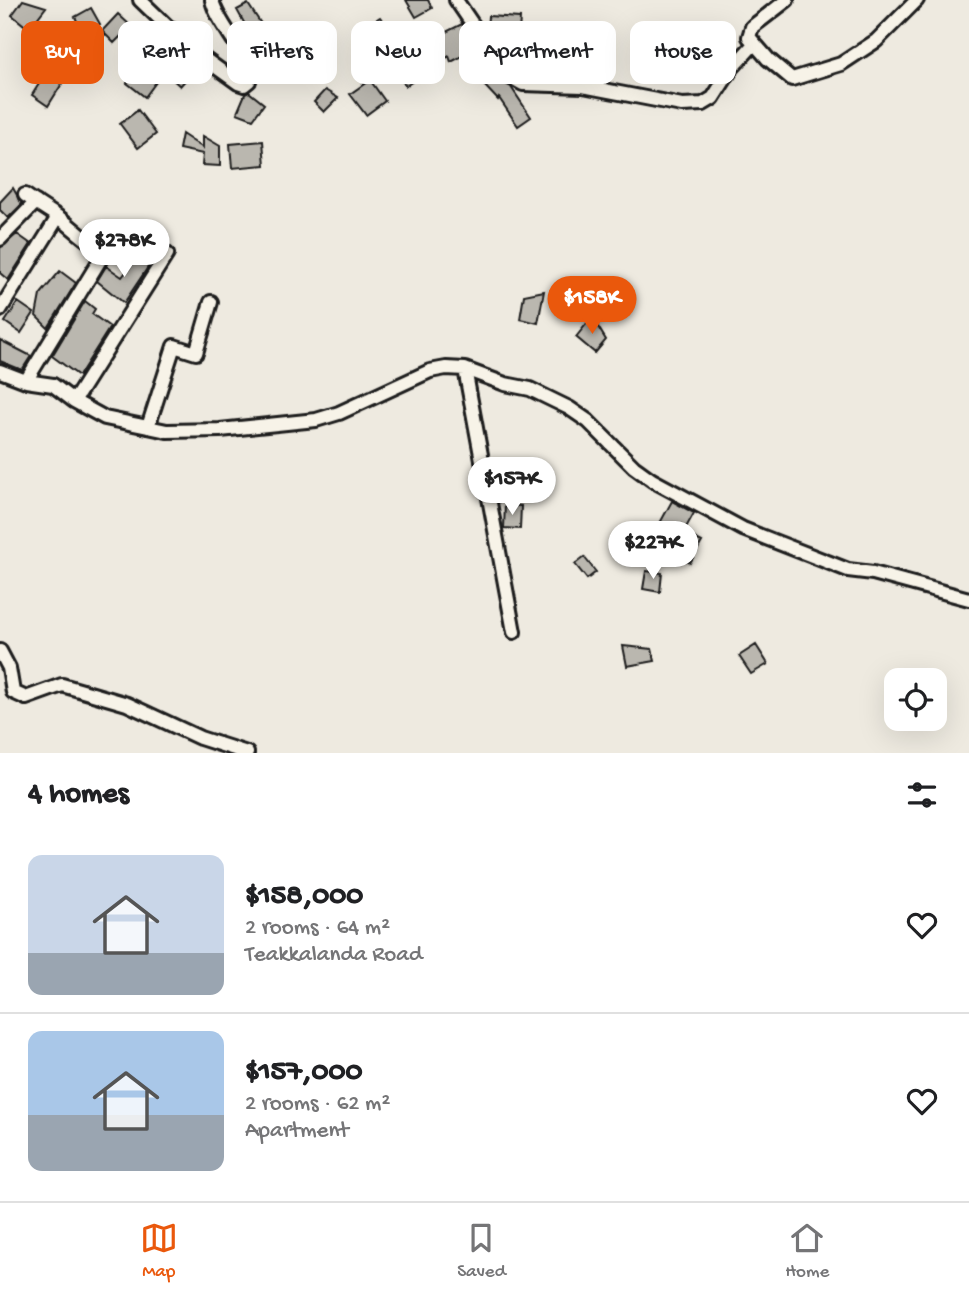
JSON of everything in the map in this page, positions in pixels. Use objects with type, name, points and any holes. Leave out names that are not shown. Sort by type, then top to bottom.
[{"type":"street","points":[[140,0],[191,49],[244,85],[250,72],[246,61],[215,14],[212,0]]},
{"type":"street","points":[[456,0],[508,75],[523,84],[583,86],[682,105],[703,104],[713,98],[732,68],[754,44]]},
{"type":"street","points":[[787,0],[752,27],[749,37],[768,59],[792,79],[841,64],[876,41],[917,0]]},
{"type":"street","points":[[0,239],[30,199],[79,235],[106,250],[114,253],[153,248],[162,249],[167,254],[74,401]]},
{"type":"street","points":[[2,303],[58,217]]},
{"type":"street","points":[[26,381],[106,250]]},
{"type":"street","points":[[148,426],[174,346],[196,353],[211,302]]},
{"type":"street","points":[[0,371],[26,381],[53,385],[74,401],[105,418],[167,431],[220,430],[316,420],[430,371],[466,369],[505,384],[530,389],[569,408],[588,421],[634,467],[652,480],[743,529],[848,570],[873,573],[969,598]]},
{"type":"street","points":[[466,369],[514,632]]},
{"type":"street","points":[[0,651],[9,668],[13,692],[26,698],[62,685],[127,704],[200,738],[247,753]]},
{"type":"street","points":[[0,680],[9,668]]},
{"type":"building","points":[[23,0],[46,7],[35,21],[21,22],[12,15]]},
{"type":"building","points":[[406,0],[428,0],[432,8],[416,17]]},
{"type":"building","points":[[248,4],[259,21],[243,21],[237,10]]},
{"type":"building","points":[[91,8],[98,21],[77,21],[75,17]]},
{"type":"building","points":[[118,14],[126,21],[118,21],[118,39],[114,43],[104,33],[104,29]]},
{"type":"building","points":[[488,16],[520,18],[520,21],[488,21]]},
{"type":"building","points":[[459,26],[459,58],[451,62],[449,56],[445,59],[445,32]]},
{"type":"building","points":[[39,84],[62,84],[48,106],[32,95]]},
{"type":"building","points":[[128,84],[155,84],[145,97]]},
{"type":"building","points":[[364,84],[373,84],[385,101],[366,115],[350,94]]},
{"type":"building","points":[[483,84],[506,84],[511,87],[531,117],[518,126],[499,98],[498,100]]},
{"type":"building","points":[[325,90],[338,98],[324,112],[314,102]]},
{"type":"building","points":[[249,92],[264,104],[253,119],[237,113],[245,94]]},
{"type":"building","points":[[138,110],[156,134],[138,148],[120,124]]},
{"type":"building","points":[[182,134],[203,148],[203,136],[220,146],[220,166],[202,165],[203,154],[179,149]]},
{"type":"building","points":[[263,141],[265,165],[232,168],[230,144]]},
{"type":"building","points":[[13,188],[22,204],[8,218],[0,210],[0,202]]},
{"type":"building","points":[[17,234],[31,244],[8,280],[0,273],[0,248]]},
{"type":"building","points":[[142,258],[150,264],[124,303],[97,281],[106,266],[122,277],[136,259]]},
{"type":"building","points":[[60,271],[76,283],[48,328],[36,316],[40,295]]},
{"type":"building","points":[[544,291],[538,323],[520,319],[524,295]]},
{"type":"building","points":[[85,301],[95,309],[92,314],[110,327],[79,376],[52,356]]},
{"type":"building","points":[[18,302],[34,313],[21,333],[5,322]]},
{"type":"building","points":[[592,317],[606,340],[595,353],[576,337]]},
{"type":"building","points":[[0,340],[31,356],[22,370],[0,361]]},
{"type":"building","points":[[672,501],[694,513],[682,535],[660,523]]},
{"type":"building","points":[[505,505],[521,506],[520,529],[504,528]]},
{"type":"building","points":[[688,535],[702,542],[690,563],[677,556]]},
{"type":"building","points":[[584,557],[596,572],[587,579],[575,564]]},
{"type":"building","points":[[646,571],[662,573],[660,592],[643,589]]},
{"type":"building","points":[[756,645],[768,664],[751,674],[739,656]]},
{"type":"building","points":[[623,646],[652,649],[655,661],[627,666]]}]
